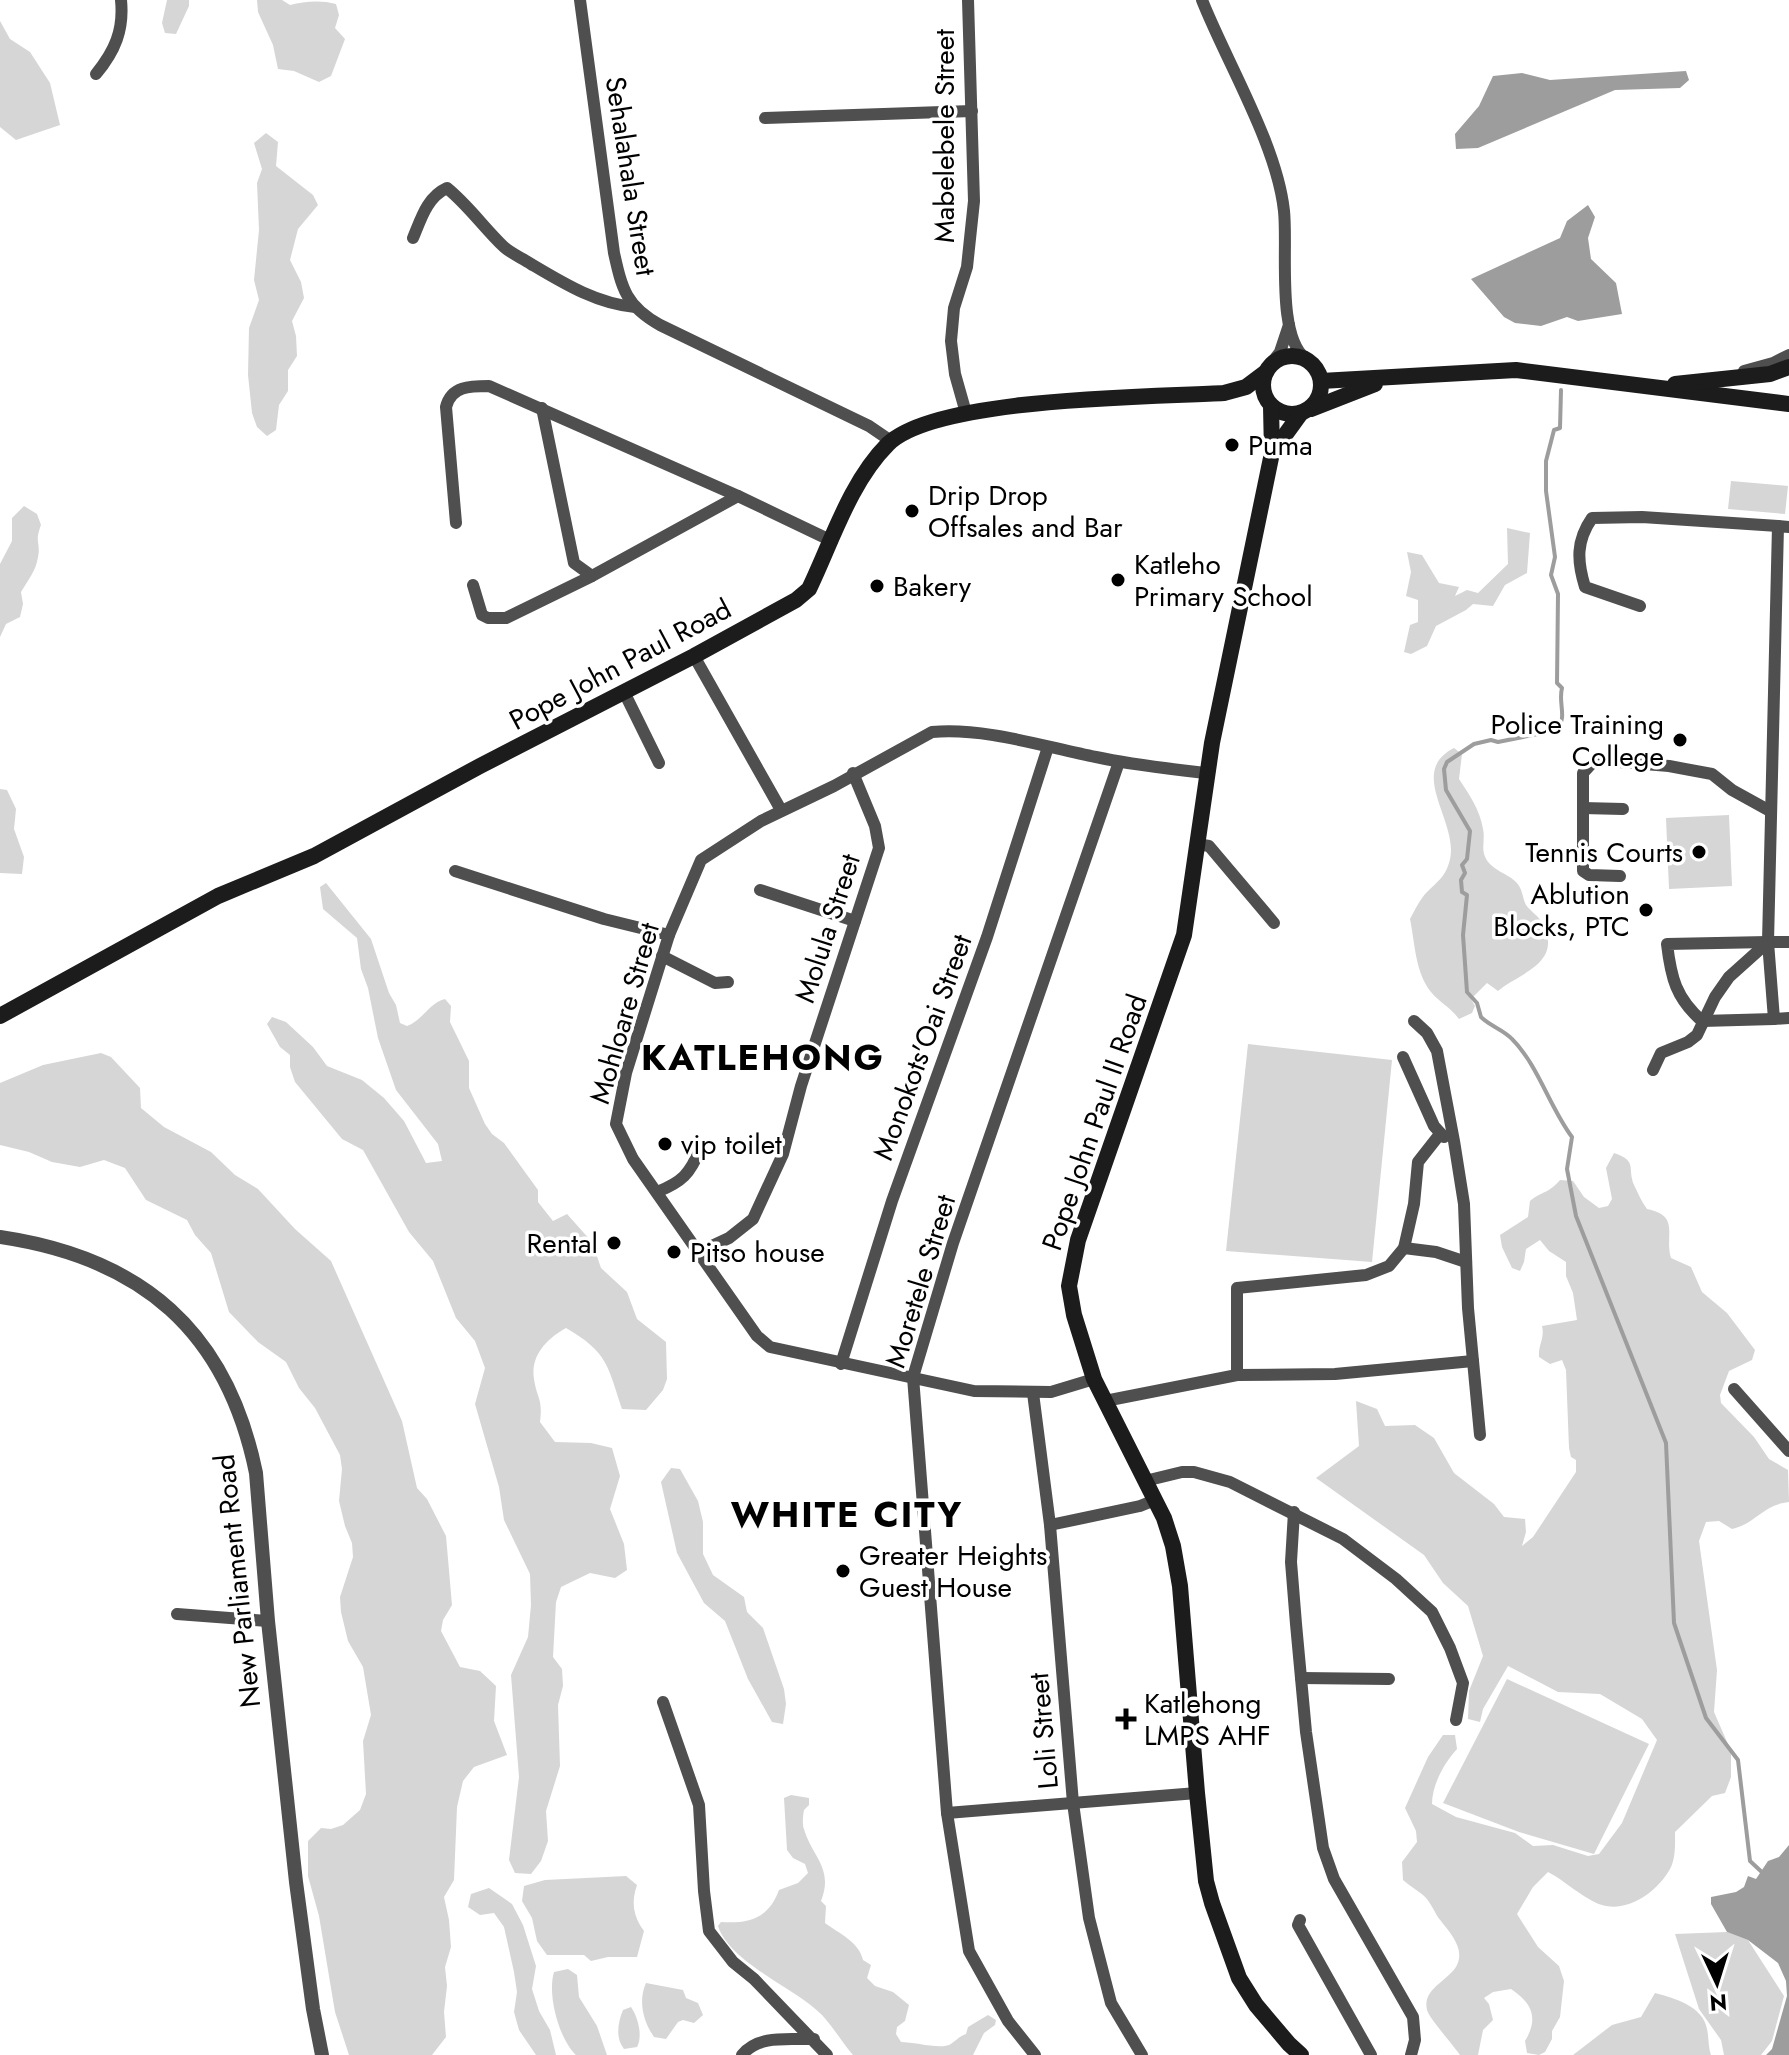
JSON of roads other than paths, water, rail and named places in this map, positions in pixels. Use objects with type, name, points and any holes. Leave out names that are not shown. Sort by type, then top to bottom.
[{"type":"main road","points":[[1288,356],[1306,359],[1318,372],[1321,381],[1318,397],[1272,453],[1270,404],[1263,391],[1269,368],[1288,356]]},
{"type":"main road","points":[[1629,386],[1770,374],[1789,367]]},
{"type":"main road","name":"Pope John Paul Road","points":[[0,1016],[218,896],[314,856],[771,615],[809,589],[860,480],[891,441],[931,421],[966,413],[1032,404],[1224,393],[1246,387],[1269,368]]},
{"type":"main road","points":[[1321,381],[1516,370],[1789,404]]},
{"type":"main road","points":[[1270,404],[1285,413],[1304,412],[1392,378]]},
{"type":"main road","name":"Pope John Paul Road","points":[[1224,393],[1270,404]]},
{"type":"main road","name":"Pope John Paul II Road","points":[[1272,453],[1206,773],[1184,935],[1078,1240],[1071,1267],[1070,1300],[1094,1379],[1164,1518],[1173,1546],[1180,1586],[1206,1881],[1220,1930],[1239,1978],[1256,2005],[1301,2055]]},
{"type":"street","points":[[96,74],[115,48],[121,32],[121,0]]},
{"type":"street","name":"Sehalahala Street","points":[[580,0],[614,253],[620,282],[635,307],[660,325],[869,426],[891,441]]},
{"type":"street","name":"Mabelebele Street","points":[[966,413],[955,374],[951,341],[954,308],[967,267],[974,201],[968,0]]},
{"type":"street","points":[[1202,0],[1276,173],[1284,210],[1289,325],[1294,344],[1306,359]]},
{"type":"street","points":[[765,118],[972,111]]},
{"type":"street","points":[[413,238],[428,203],[447,188],[465,203],[506,249],[589,295],[611,304],[635,307]]},
{"type":"street","points":[[1269,368],[1280,352],[1289,325]]},
{"type":"street","points":[[1731,378],[1737,373],[1789,355]]},
{"type":"street","points":[[456,523],[446,407],[448,397],[455,390],[489,386],[832,541]]},
{"type":"street","points":[[542,408],[574,563],[592,576]]},
{"type":"street","points":[[473,585],[482,615],[506,618],[592,576],[738,496]]},
{"type":"street","points":[[1640,606],[1585,587],[1577,550],[1592,518],[1642,517],[1784,527],[1770,811],[1768,942],[1774,1019]]},
{"type":"street","points":[[694,656],[781,810]]},
{"type":"street","points":[[624,692],[659,763]]},
{"type":"street","name":"Mohloare Street","points":[[1094,1379],[1051,1392],[974,1391],[770,1347],[757,1336],[633,1159],[616,1124],[626,1073],[669,935],[701,860],[721,845],[781,810],[834,786],[932,732],[982,734],[1119,762],[1206,773]]},
{"type":"street","name":"Monokots'Oai Street","points":[[841,1364],[892,1201],[987,937],[1048,747]]},
{"type":"street","points":[[1620,876],[1589,875],[1583,871],[1583,773],[1595,760],[1712,774],[1732,790],[1770,811]]},
{"type":"street","name":"Moretele Street","points":[[1035,2055],[1008,2021],[969,1951],[947,1813],[913,1377],[953,1243],[1119,762]]},
{"type":"street","name":"Molula Street","points":[[699,1252],[729,1238],[753,1219],[783,1154],[801,1086],[879,848],[875,826],[853,773]]},
{"type":"street","points":[[1583,808],[1623,809]]},
{"type":"street","points":[[1197,844],[1209,846],[1274,923]]},
{"type":"street","points":[[455,871],[604,919],[669,935]]},
{"type":"street","points":[[760,890],[855,921]]},
{"type":"street","points":[[1653,1070],[1661,1053],[1697,1035],[1729,977],[1768,942]]},
{"type":"street","points":[[1789,942],[1667,944],[1671,974],[1680,995],[1685,1006],[1702,1021],[1789,1018]]},
{"type":"street","points":[[662,956],[715,983],[728,982]]},
{"type":"street","points":[[1414,1021],[1427,1033],[1437,1051],[1454,1141],[1464,1204],[1480,1435]]},
{"type":"street","points":[[1403,1057],[1440,1134],[1454,1141]]},
{"type":"street","points":[[1237,1375],[1237,1288],[1366,1275],[1389,1266],[1404,1248],[1414,1204],[1418,1162],[1440,1134]]},
{"type":"street","points":[[657,1192],[672,1186],[691,1172],[700,1149]]},
{"type":"street","name":"New Parliament Road","points":[[0,1237],[67,1253],[129,1279],[171,1309],[218,1367],[235,1401],[256,1473],[268,1621],[303,1941],[322,2055]]},
{"type":"street","points":[[1404,1248],[1436,1252],[1466,1262]]},
{"type":"street","points":[[1105,1401],[1237,1375],[1335,1374],[1473,1361]]},
{"type":"street","points":[[1734,1389],[1789,1451]]},
{"type":"street","name":"Loli Street","points":[[1033,1393],[1050,1525],[1073,1803],[1089,1918],[1111,2003],[1142,2055]]},
{"type":"street","points":[[1145,1481],[1194,1472],[1230,1482],[1343,1539],[1396,1579],[1432,1612],[1450,1648],[1463,1683],[1456,1720]]},
{"type":"street","points":[[1050,1525],[1155,1500]]},
{"type":"street","points":[[1294,1512],[1291,1562],[1301,1678],[1323,1848],[1334,1879],[1413,2017],[1415,2040],[1411,2055]]},
{"type":"street","points":[[177,1614],[268,1621]]},
{"type":"street","points":[[1301,1678],[1389,1679]]},
{"type":"street","points":[[663,1702],[699,1805],[709,1931],[733,1962],[754,1979],[827,2055]]},
{"type":"street","points":[[947,1813],[1197,1793]]},
{"type":"street","points":[[1300,1920],[1298,1925],[1371,2055]]},
{"type":"street","points":[[742,2055],[753,2045],[766,2040],[814,2039]]},
{"type":"waterway","points":[[1561,390],[1560,428],[1554,430],[1546,461],[1546,491],[1555,557],[1551,575],[1558,594],[1557,683],[1562,688],[1561,725],[1558,730],[1474,744],[1447,762],[1444,769],[1446,790],[1470,831],[1467,859],[1462,865],[1465,873],[1461,880],[1462,892],[1467,895],[1463,935],[1467,992],[1477,1003],[1481,1017],[1509,1036],[1521,1049],[1572,1137],[1567,1169],[1576,1216],[1666,1443],[1674,1623],[1706,1718],[1738,1760],[1750,1861],[1765,1875]]},
{"type":"place","name":"Puma","points":[[1232,445]]},
{"type":"place","name":"Drip Drop Offsales and Bar","points":[[912,511]]},
{"type":"place","name":"Katleho Primary School","points":[[1118,580]]},
{"type":"place","name":"Bakery","points":[[877,586]]},
{"type":"place","name":"Police Training College","points":[[1680,740]]},
{"type":"place","name":"Tennis Courts","points":[[1699,852]]},
{"type":"place","name":"Ablution Blocks, PTC","points":[[1646,910]]},
{"type":"place","name":"vip toilet","points":[[665,1144]]},
{"type":"place","name":"Rental","points":[[614,1243]]},
{"type":"place","name":"Pitso house","points":[[674,1252]]},
{"type":"place","name":"Greater Heights Guest House","points":[[843,1571]]},
{"type":"place","name":"Katlehong LMPS AHF","points":[[1126,1719]]},
{"type":"district","name":"KATLEHONG","points":[[763,1057]]},
{"type":"district","name":"WHITE CITY","points":[[847,1514]]}]
